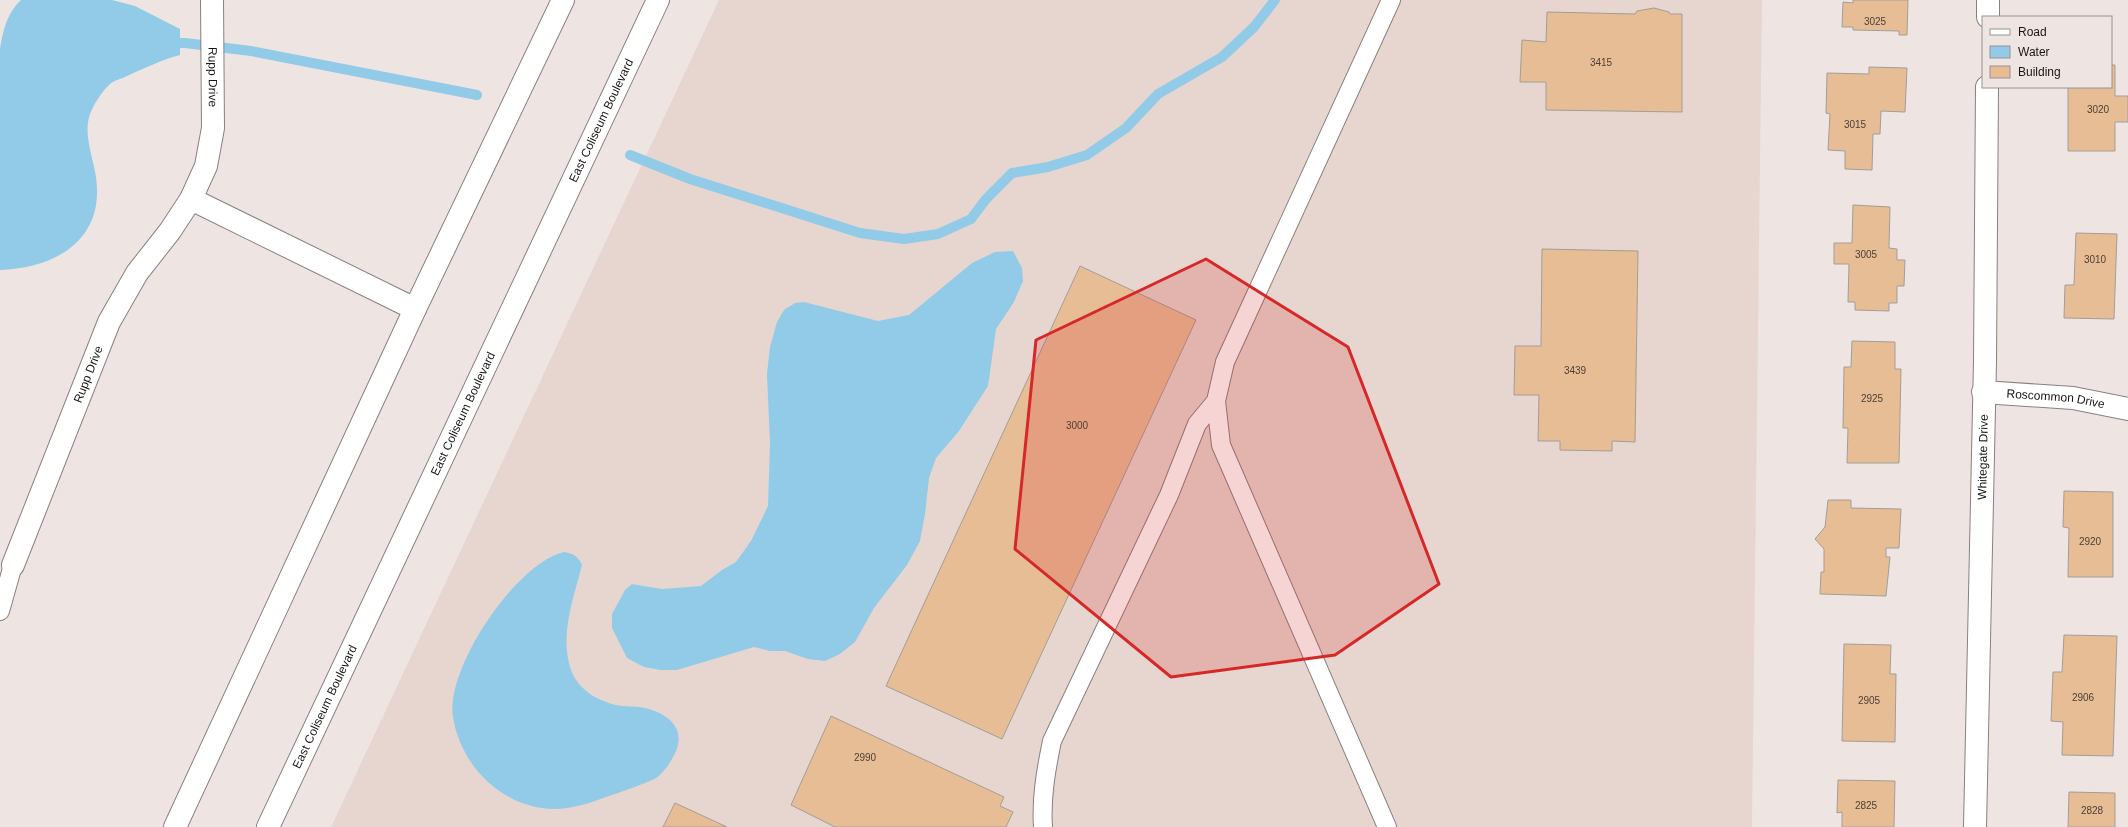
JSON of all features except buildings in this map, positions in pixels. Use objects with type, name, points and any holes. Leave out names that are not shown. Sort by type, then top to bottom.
[{"type":"main road","points":[[175,827],[415,309],[563,0]]},
{"type":"main road","name":"East Coliseum Boulevard","points":[[268,827],[415,512],[658,0]]},
{"type":"main road","points":[[1988,0],[1988,16]]},
{"type":"main road","name":"Rupp Drive","points":[[13,565],[109,322],[137,273],[170,231],[191,199],[206,166],[213,128],[212,5]]},
{"type":"main road","name":"Whitegate Drive","points":[[1975,827],[1983,392],[1985,361],[1987,88]]},
{"type":"main road","points":[[191,199],[415,309]]},
{"type":"main road","name":"Roscommon Drive","points":[[1983,392],[2073,398],[2128,409]]},
{"type":"lane","points":[[1387,827],[1220,445],[1216,401],[1225,362],[1392,0]]},
{"type":"lane","points":[[1043,827],[1042,812],[1046,771],[1052,741],[1169,495],[1197,424],[1216,401]]},
{"type":"lane","points":[[0,610],[13,565]]},
{"type":"highlighted area","points":[[1206,259],[1348,347],[1439,584],[1335,655],[1171,677],[1015,549],[1036,340]]},
{"type":"shaded area","points":[[719,0],[1762,0],[1752,827],[331,827]]},
{"type":"water","points":[[21,0],[112,0],[135,6],[180,29],[180,55],[112,83],[101,94],[94,106],[88,122],[88,137],[96,177],[97,199],[93,218],[84,234],[72,246],[57,256],[40,263],[21,268],[0,270],[0,49],[6,22],[12,10]]},
{"type":"water","points":[[1013,251],[1022,268],[1023,281],[1014,302],[996,329],[988,386],[959,431],[936,458],[929,478],[920,541],[907,565],[874,608],[855,642],[840,654],[825,661],[808,659],[785,651],[770,651],[754,647],[677,670],[661,670],[644,667],[627,658],[612,628],[612,614],[625,590],[632,584],[662,589],[701,586],[722,570],[736,562],[751,541],[768,506],[770,443],[767,374],[770,347],[777,322],[784,310],[795,303],[804,302],[878,321],[909,315],[972,263],[995,252]]},
{"type":"water","points":[[564,552],[575,556],[579,559],[582,565],[567,626],[567,651],[569,663],[577,682],[593,696],[610,704],[639,707],[656,711],[664,715],[675,726],[679,742],[670,762],[662,773],[656,778],[574,807],[554,809],[535,807],[518,801],[502,793],[487,781],[475,768],[465,752],[453,717],[454,697],[460,673],[472,647],[488,621],[506,596],[525,576],[545,560]]},
{"type":"waterway","points":[[630,155],[690,179],[860,233],[904,239],[938,234],[971,219],[986,199],[1012,173],[1048,167],[1087,155],[1126,128],[1158,94],[1222,57],[1254,27],[1275,0]]},
{"type":"waterway","points":[[168,43],[185,43],[251,51],[477,95]]}]
